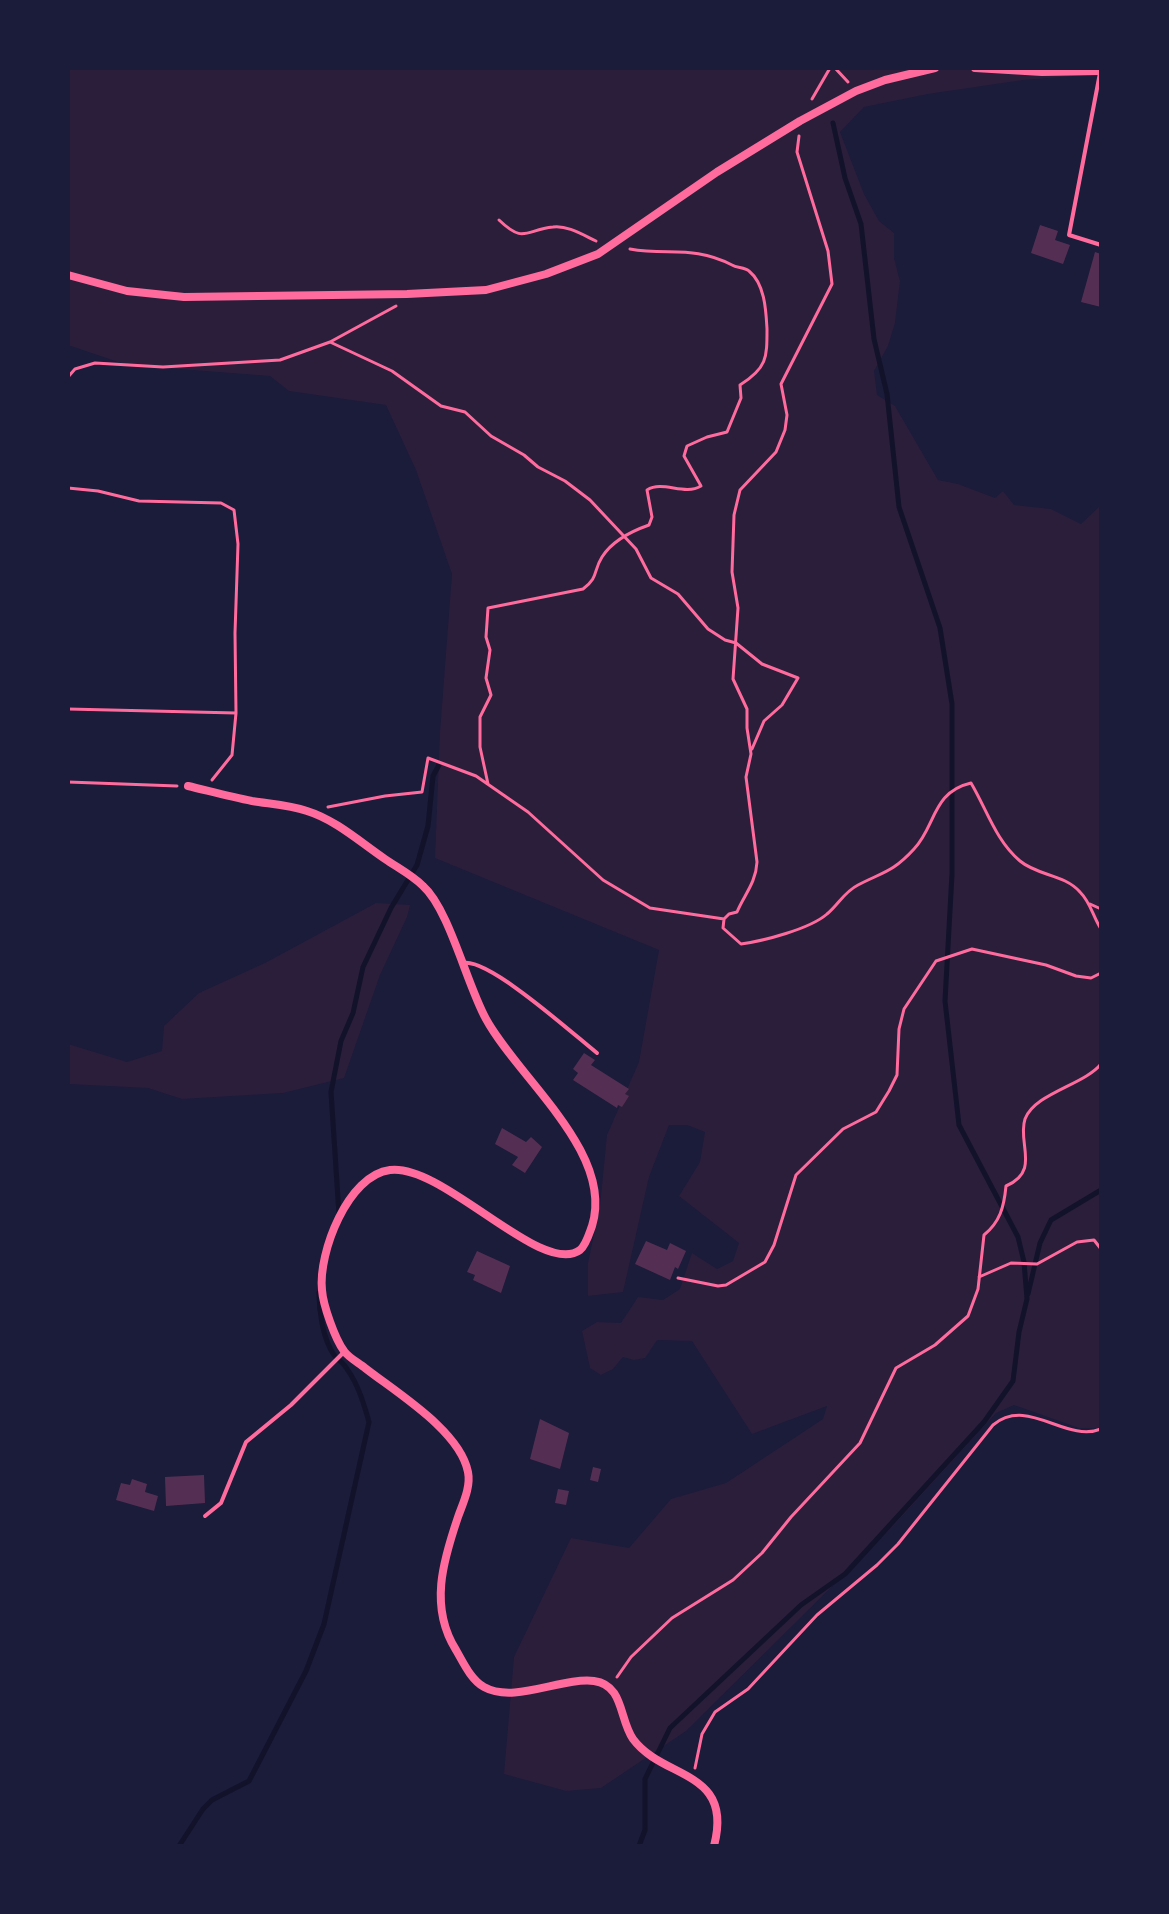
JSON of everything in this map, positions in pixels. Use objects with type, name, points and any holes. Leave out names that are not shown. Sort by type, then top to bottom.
[{"type":"street","points":[[68,275],[127,291],[184,297],[486,290],[546,274],[598,254],[800,121],[856,91],[885,80],[935,68]]},
{"type":"street","points":[[975,68],[1042,72],[1101,71]]},
{"type":"street","points":[[188,786],[305,810],[331,821],[428,890],[488,1024],[544,1096],[587,1159],[597,1195],[595,1216],[581,1250],[563,1256],[539,1249],[434,1181],[414,1172],[391,1169],[374,1175],[356,1188],[340,1216],[322,1271],[322,1292],[344,1352],[433,1422],[452,1442],[466,1464],[469,1480],[443,1559],[440,1609],[451,1642],[471,1675],[485,1688],[507,1692],[595,1681],[610,1687],[616,1695],[629,1733],[638,1745],[692,1778],[713,1802],[717,1828],[714,1846]]},
{"type":"lane","points":[[1101,71],[1069,235],[1101,245]]},
{"type":"lane","points":[[462,964],[475,963],[496,974],[597,1053]]},
{"type":"lane","points":[[205,1516],[221,1503],[246,1442],[291,1405],[344,1352]]},
{"type":"path","points":[[751,754],[747,709],[733,679],[738,608],[732,572],[734,515],[740,490],[776,452],[787,415],[781,384],[832,284],[828,251],[797,152],[800,121],[833,68],[856,91]]},
{"type":"path","points":[[499,220],[513,232],[531,234],[554,227],[572,230],[607,246]]},
{"type":"path","points":[[488,784],[480,747],[480,717],[491,695],[486,678],[490,650],[486,637],[488,608],[583,589],[594,580],[600,560],[606,553],[632,531],[649,525],[652,517],[647,490],[653,485],[694,490],[701,486],[684,456],[687,446],[727,432],[741,398],[740,385],[759,371],[767,358],[767,312],[759,284],[748,269],[710,255],[671,250],[642,252],[631,249],[598,254]]},
{"type":"path","points":[[68,377],[75,369],[95,363],[163,367],[280,360],[330,342],[393,309],[407,294]]},
{"type":"path","points":[[305,810],[422,792],[428,758],[476,776],[488,784],[528,812],[603,880],[650,908],[724,919],[740,908],[739,902],[749,893],[757,873],[757,850],[746,777],[751,754],[764,721],[782,705],[798,678],[762,664],[736,643],[708,629],[678,594],[651,578],[636,549],[625,536],[590,500],[565,481],[491,436],[465,412],[441,406],[392,371],[330,342]]},
{"type":"path","points":[[68,488],[98,491],[139,501],[221,503],[234,510],[238,544],[236,713],[232,755],[208,790]]},
{"type":"path","points":[[68,709],[236,713]]},
{"type":"path","points":[[68,782],[188,786]]},
{"type":"path","points":[[724,919],[723,928],[741,944],[772,939],[827,915],[857,885],[888,872],[903,861],[918,845],[934,811],[953,790],[971,783],[988,811],[999,839],[1019,860],[1036,871],[1072,884],[1089,903],[1101,929]]},
{"type":"path","points":[[1089,903],[1101,909]]},
{"type":"path","points":[[678,1278],[726,1285],[765,1262],[774,1245],[796,1175],[843,1129],[876,1112],[889,1091],[897,1075],[899,1029],[904,1009],[936,961],[972,949],[1046,965],[1076,976],[1091,978],[1101,973]]},
{"type":"path","points":[[610,1687],[631,1657],[672,1618],[733,1580],[762,1553],[860,1443],[896,1368],[935,1345],[968,1316],[977,1297],[984,1235],[995,1226],[1004,1205],[1006,1186],[1015,1183],[1022,1174],[1027,1158],[1025,1118],[1036,1104],[1093,1074],[1101,1064]]},
{"type":"path","points":[[979,1277],[1011,1263],[1037,1264],[1077,1242],[1094,1240],[1101,1249]]},
{"type":"path","points":[[692,1778],[702,1734],[715,1712],[748,1689],[817,1615],[857,1584],[898,1544],[993,1425],[1005,1416],[1025,1415],[1086,1432],[1101,1429]]},
{"type":"shaded area","points":[[68,68],[1101,68],[1101,74],[1023,80],[864,107],[840,132],[864,194],[879,221],[894,233],[894,258],[900,281],[895,323],[888,346],[874,371],[877,395],[895,406],[938,480],[995,498],[1003,491],[1014,505],[1051,509],[1081,524],[1101,505],[1101,1428],[1079,1428],[1014,1405],[996,1413],[895,1524],[686,1731],[601,1788],[566,1791],[504,1774],[514,1657],[571,1538],[629,1548],[671,1499],[726,1483],[823,1419],[827,1406],[752,1434],[692,1341],[657,1340],[645,1358],[634,1360],[623,1357],[613,1369],[601,1375],[590,1368],[582,1331],[597,1322],[621,1323],[638,1297],[663,1300],[680,1289],[692,1253],[717,1269],[733,1261],[739,1243],[679,1196],[700,1162],[705,1132],[687,1125],[669,1125],[649,1177],[623,1292],[588,1296],[588,1263],[600,1206],[607,1135],[639,1062],[659,950],[435,858],[440,732],[452,574],[416,470],[386,405],[289,391],[270,376],[127,365],[68,345]]},
{"type":"shaded area","points":[[376,903],[410,905],[380,975],[344,1078],[283,1093],[182,1099],[148,1088],[68,1084],[68,1044],[127,1062],[162,1051],[164,1026],[199,993],[265,963]]},
{"type":"building","points":[[1040,225],[1058,231],[1055,240],[1070,245],[1063,264],[1031,253]]},
{"type":"building","points":[[1095,252],[1101,254],[1101,307],[1081,302]]},
{"type":"building","points":[[584,1053],[595,1060],[591,1065],[629,1089],[625,1094],[629,1096],[622,1107],[618,1105],[617,1108],[573,1080],[578,1073],[573,1069]]},
{"type":"building","points":[[502,1128],[526,1142],[531,1137],[542,1147],[525,1173],[512,1165],[518,1157],[495,1144]]},
{"type":"building","points":[[646,1241],[667,1250],[670,1243],[686,1251],[670,1280],[635,1264]]},
{"type":"building","points":[[477,1251],[510,1266],[501,1293],[473,1280],[475,1275],[467,1272]]},
{"type":"building","points":[[540,1419],[569,1433],[560,1469],[530,1459]]},
{"type":"building","points":[[593,1467],[601,1469],[598,1482],[590,1480]]},
{"type":"building","points":[[204,1475],[205,1503],[166,1506],[165,1477]]},
{"type":"building","points":[[132,1479],[147,1484],[145,1492],[158,1496],[154,1511],[116,1500],[121,1483],[130,1485]]},
{"type":"building","points":[[558,1489],[569,1491],[566,1505],[555,1503]]},
{"type":"waterway","points":[[639,1846],[645,1830],[645,1779],[670,1728],[801,1605],[845,1574],[984,1422],[1013,1381],[1027,1299],[1018,1237],[959,1125],[945,1001],[952,874],[952,704],[940,628],[899,507],[887,394],[874,339],[861,224],[845,178],[833,123]]},
{"type":"waterway","points":[[339,1214],[331,1092],[341,1041],[353,1013],[363,967],[391,908],[417,865],[428,826],[433,776],[439,765]]},
{"type":"waterway","points":[[1028,1294],[1040,1243],[1051,1220],[1101,1190]]},
{"type":"waterway","points":[[179,1846],[212,1800],[249,1781],[306,1671],[324,1624],[369,1422],[354,1381],[327,1341],[319,1293]]}]
